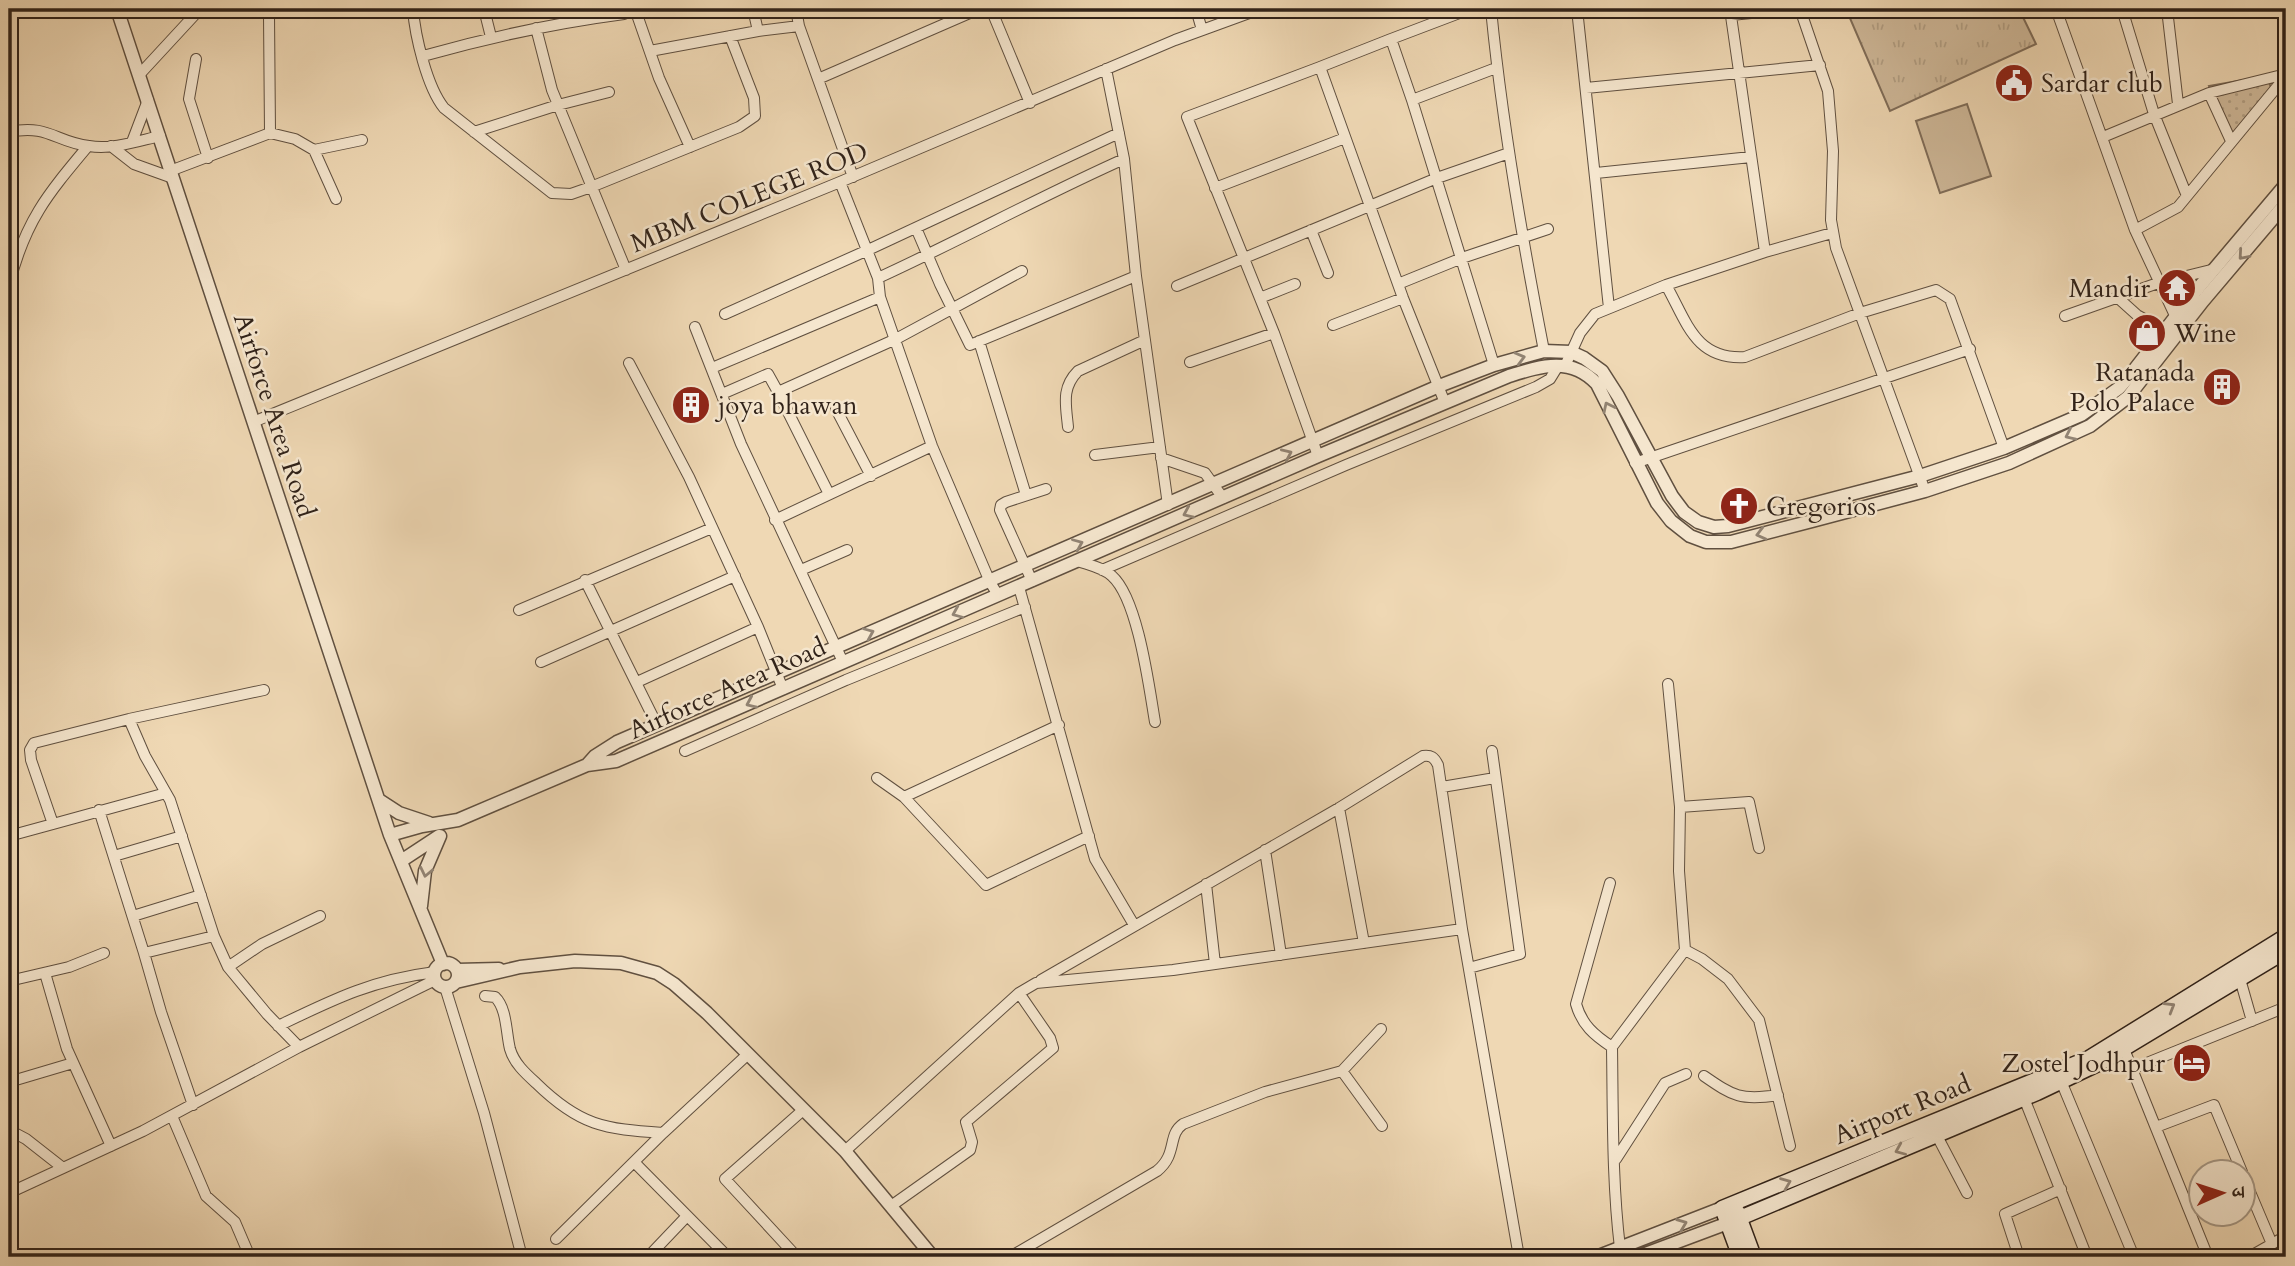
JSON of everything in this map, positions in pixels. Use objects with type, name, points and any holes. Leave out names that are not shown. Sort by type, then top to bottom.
[{"type":"main road","name":"Airport Road","points":[[1728,1206],[2089,1058],[2286,936]]},
{"type":"main road","name":"Airport Road","points":[[1734,1221],[2061,1082],[2124,1049],[2286,951]]},
{"type":"main road","points":[[1728,1206],[1754,1257]]},
{"type":"main road","points":[[1734,1221],[1740,1257]]},
{"type":"street","name":"Airforce Area Road","points":[[117,9],[390,835],[445,976],[522,1257]]},
{"type":"street","points":[[139,75],[200,9]]},
{"type":"street","points":[[413,9],[414,28],[437,100],[552,193],[572,194],[591,187],[739,127],[755,116],[754,98],[730,36]]},
{"type":"street","points":[[484,9],[491,37]]},
{"type":"street","points":[[563,9],[566,22]]},
{"type":"street","points":[[635,9],[659,78],[690,146]]},
{"type":"street","points":[[753,9],[758,31]]},
{"type":"street","points":[[796,9],[799,26],[853,177]]},
{"type":"street","points":[[818,79],[979,9]]},
{"type":"street","points":[[991,9],[1030,103]]},
{"type":"street","points":[[1196,9],[1202,30]]},
{"type":"street","name":"MBM COLEGE ROD","points":[[253,422],[853,177],[1106,69],[1260,9]]},
{"type":"street","points":[[1318,456],[1274,333],[1187,117],[1470,9]]},
{"type":"street","points":[[1491,9],[1496,68],[1521,237],[1544,351]]},
{"type":"street","points":[[1577,9],[1609,308]]},
{"type":"street","points":[[1765,252],[1730,12],[1792,9]]},
{"type":"street","points":[[1800,9],[1828,91],[1832,119],[1832,233],[1925,491]]},
{"type":"street","points":[[2056,9],[2135,230],[2180,329]]},
{"type":"street","points":[[2122,9],[2154,114],[2187,196]]},
{"type":"street","points":[[2167,9],[2178,104]]},
{"type":"street","points":[[423,56],[491,37],[624,14]]},
{"type":"street","points":[[269,15],[270,133]]},
{"type":"street","points":[[650,51],[799,26]]},
{"type":"street","points":[[536,28],[558,105],[626,270]]},
{"type":"street","points":[[1391,39],[1494,365]]},
{"type":"street","points":[[196,59],[189,99],[208,158]]},
{"type":"street","points":[[1586,88],[1820,65]]},
{"type":"street","points":[[1320,67],[1403,298],[1445,402]]},
{"type":"street","points":[[1412,100],[1496,68]]},
{"type":"street","points":[[1106,69],[1124,159],[1136,276],[1168,505]]},
{"type":"street","points":[[2103,137],[2208,93],[2286,75]]},
{"type":"street","points":[[2135,230],[2178,207],[2286,75]]},
{"type":"street","points":[[474,132],[609,92]]},
{"type":"street","points":[[2208,93],[2231,141]]},
{"type":"street","points":[[132,142],[148,100]]},
{"type":"street","points":[[9,132],[36,129],[88,146],[111,146],[160,136]]},
{"type":"street","points":[[111,146],[134,164],[172,175],[270,133],[295,139],[314,150],[336,199]]},
{"type":"street","points":[[725,314],[1119,133]]},
{"type":"street","points":[[1215,188],[1345,138]]},
{"type":"street","points":[[314,150],[362,140]]},
{"type":"street","points":[[9,285],[17,253],[28,226],[48,194],[88,146]]},
{"type":"street","points":[[1177,286],[1437,178],[1509,153]]},
{"type":"street","points":[[1596,173],[1751,157]]},
{"type":"street","points":[[878,278],[927,256],[1054,190],[1124,159]]},
{"type":"street","points":[[840,182],[878,278],[880,297],[932,446],[998,595]]},
{"type":"street","points":[[587,765],[595,756],[617,742],[657,724],[1439,386],[1494,365],[1544,351],[1572,352],[1602,371],[1672,496],[1684,512],[1698,522],[1714,527],[1797,509],[1920,476],[2004,448],[2081,415],[2105,399],[2131,374],[2164,330],[2286,184]]},
{"type":"street","points":[[1562,366],[1579,369],[1597,384],[1635,463],[1671,522],[1690,536],[1706,542],[1731,542],[1925,491],[2009,463],[2090,426],[2128,397],[2180,329],[2286,203]]},
{"type":"street","points":[[916,228],[970,345],[1136,276]]},
{"type":"street","points":[[1398,284],[1462,258],[1548,229]]},
{"type":"street","points":[[1311,230],[1328,272]]},
{"type":"street","points":[[1102,570],[1536,387],[1562,366],[1586,323],[1595,314],[1666,285],[1832,233]]},
{"type":"street","points":[[2065,316],[2158,283],[2215,269]]},
{"type":"street","points":[[778,392],[896,339],[1022,271]]},
{"type":"street","points":[[1260,298],[1296,284]]},
{"type":"street","points":[[1666,285],[1695,336],[1708,351],[1721,357],[1745,358],[1860,313],[1930,290],[1943,293],[1950,299],[1970,349],[2004,448]]},
{"type":"street","points":[[712,368],[880,297]]},
{"type":"street","points":[[2118,297],[2137,315],[2164,330]]},
{"type":"street","points":[[1334,325],[1403,298]]},
{"type":"street","points":[[695,327],[775,520],[836,647],[846,680]]},
{"type":"street","points":[[1190,362],[1274,333]]},
{"type":"street","points":[[1068,427],[1065,395],[1071,378],[1077,371],[1145,340]]},
{"type":"street","points":[[979,341],[1026,495]]},
{"type":"street","points":[[1635,463],[1970,349]]},
{"type":"street","points":[[629,363],[689,477],[758,627],[783,689]]},
{"type":"street","name":"Airforce Area Road","points":[[401,861],[436,830],[587,765],[616,761],[1445,402],[1509,376],[1546,366],[1562,366]]},
{"type":"street","points":[[722,394],[768,374],[829,494]]},
{"type":"street","points":[[836,408],[871,475]]},
{"type":"street","points":[[1406,419],[1413,438]]},
{"type":"street","points":[[775,520],[932,446]]},
{"type":"street","points":[[1096,455],[1160,447]]},
{"type":"street","points":[[1161,458],[1199,470],[1210,478],[1223,498]]},
{"type":"street","points":[[1032,581],[1000,510],[1001,505],[1006,502],[1046,489]]},
{"type":"street","points":[[519,610],[712,528]]},
{"type":"street","points":[[801,570],[847,550]]},
{"type":"street","points":[[1078,561],[1114,577],[1119,586],[1136,624],[1155,722]]},
{"type":"street","points":[[541,662],[734,576]]},
{"type":"street","points":[[585,580],[657,724]]},
{"type":"street","points":[[1019,587],[1095,859],[1134,925]]},
{"type":"street","points":[[685,751],[846,680],[1025,607]]},
{"type":"street","points":[[637,682],[758,627]]},
{"type":"street","points":[[1619,1248],[1614,1193],[1616,1159],[1612,1047],[1685,950],[1679,871],[1680,807],[1668,684]]},
{"type":"street","points":[[53,824],[30,755],[34,743],[264,690]]},
{"type":"street","points":[[129,719],[145,757],[166,793],[214,936],[228,967],[299,1047]]},
{"type":"street","points":[[904,797],[1059,725]]},
{"type":"street","points":[[1469,968],[1520,954],[1492,751]]},
{"type":"street","points":[[845,1152],[1019,993],[1339,808],[1423,756],[1430,755],[1435,759],[1442,787],[1462,929],[1519,1257]]},
{"type":"street","points":[[877,778],[904,797],[986,885],[1089,836]]},
{"type":"street","points":[[1442,787],[1495,778]]},
{"type":"street","points":[[9,836],[166,793]]},
{"type":"street","points":[[379,800],[399,813],[436,830],[425,871],[421,910]]},
{"type":"street","points":[[1680,807],[1749,802],[1759,848]]},
{"type":"street","points":[[1339,808],[1364,943]]},
{"type":"street","points":[[99,810],[161,1012],[193,1105]]},
{"type":"street","name":"Airforce Area Road","points":[[390,835],[436,830]]},
{"type":"street","points":[[114,856],[182,836]]},
{"type":"street","points":[[1265,850],[1281,955]]},
{"type":"street","points":[[1610,883],[1576,1003],[1580,1016],[1592,1034],[1612,1047]]},
{"type":"street","points":[[1206,884],[1215,964]]},
{"type":"street","points":[[133,916],[201,895]]},
{"type":"street","points":[[228,967],[262,944],[320,916]]},
{"type":"street","points":[[1036,983],[1215,964],[1462,929]]},
{"type":"street","points":[[144,953],[214,936]]},
{"type":"street","points":[[1685,950],[1728,979],[1759,1020],[1790,1146]]},
{"type":"street","points":[[9,981],[69,967],[103,953]]},
{"type":"street","points":[[278,1026],[353,991],[399,977],[445,976],[478,979],[506,970],[575,961],[621,963],[657,974],[674,984],[707,1013],[845,1152],[933,1257]]},
{"type":"street","points":[[45,973],[67,1049],[111,1146]]},
{"type":"street","points":[[9,1193],[172,1116],[299,1047],[445,976]]},
{"type":"street","points":[[2240,979],[2252,1021]]},
{"type":"street","points":[[891,1206],[970,1150],[972,1142],[966,1122],[1053,1048],[1050,1038],[1019,993]]},
{"type":"street","points":[[485,996],[495,998],[501,1005],[510,1051],[515,1062],[554,1100],[591,1123],[610,1128],[663,1133]]},
{"type":"street","points":[[2132,1069],[2286,1007]]},
{"type":"street","points":[[1010,1257],[1157,1171],[1166,1164],[1173,1135],[1183,1124],[1265,1092],[1342,1071],[1381,1029]]},
{"type":"street","points":[[2124,1049],[2208,1257]]},
{"type":"street","points":[[556,1239],[663,1133],[747,1055]]},
{"type":"street","points":[[9,1082],[73,1063]]},
{"type":"street","points":[[1342,1071],[1382,1126]]},
{"type":"street","points":[[1616,1159],[1665,1083],[1686,1073]]},
{"type":"street","points":[[1704,1076],[1728,1093],[1752,1100],[1777,1096]]},
{"type":"street","points":[[2061,1082],[2134,1257]]},
{"type":"street","points":[[2024,1098],[2087,1257]]},
{"type":"street","points":[[2156,1127],[2214,1105],[2236,1158]]},
{"type":"street","points":[[797,1257],[725,1179],[802,1111]]},
{"type":"street","points":[[172,1116],[206,1196],[235,1222],[247,1250]]},
{"type":"street","points":[[9,1130],[26,1139],[63,1168]]},
{"type":"street","points":[[1936,1134],[1967,1193]]},
{"type":"street","points":[[634,1162],[729,1257]]},
{"type":"street","points":[[2019,1257],[2005,1214],[2061,1189]]},
{"type":"street","points":[[2256,1205],[2273,1244]]},
{"type":"street","name":"Airport Road","points":[[1596,1257],[1728,1206]]},
{"type":"street","points":[[649,1257],[688,1216]]},
{"type":"street","name":"Airport Road","points":[[1637,1257],[1734,1221]]},
{"type":"street","points":[[2249,1257],[2286,1236]]},
{"type":"green space","points":[[1846,9],[2019,9],[2036,44],[1890,111]]},
{"type":"green space","points":[[2267,76],[2271,88],[2231,136],[2209,86]]},
{"type":"green space","points":[[1967,104],[1991,176],[1940,193],[1916,121]]},
{"type":"place","name":"Sardar club","points":[[2014,83]]},
{"type":"place","name":"Mandir","points":[[2177,288]]},
{"type":"place","name":"Wine","points":[[2147,333]]},
{"type":"place","name":"Ratanada Polo Palace","points":[[2222,387]]},
{"type":"place","name":"joya bhawan","points":[[691,405]]},
{"type":"place","name":"Gregorios","points":[[1739,506]]},
{"type":"place","name":"Zostel Jodhpur","points":[[2192,1063]]}]
